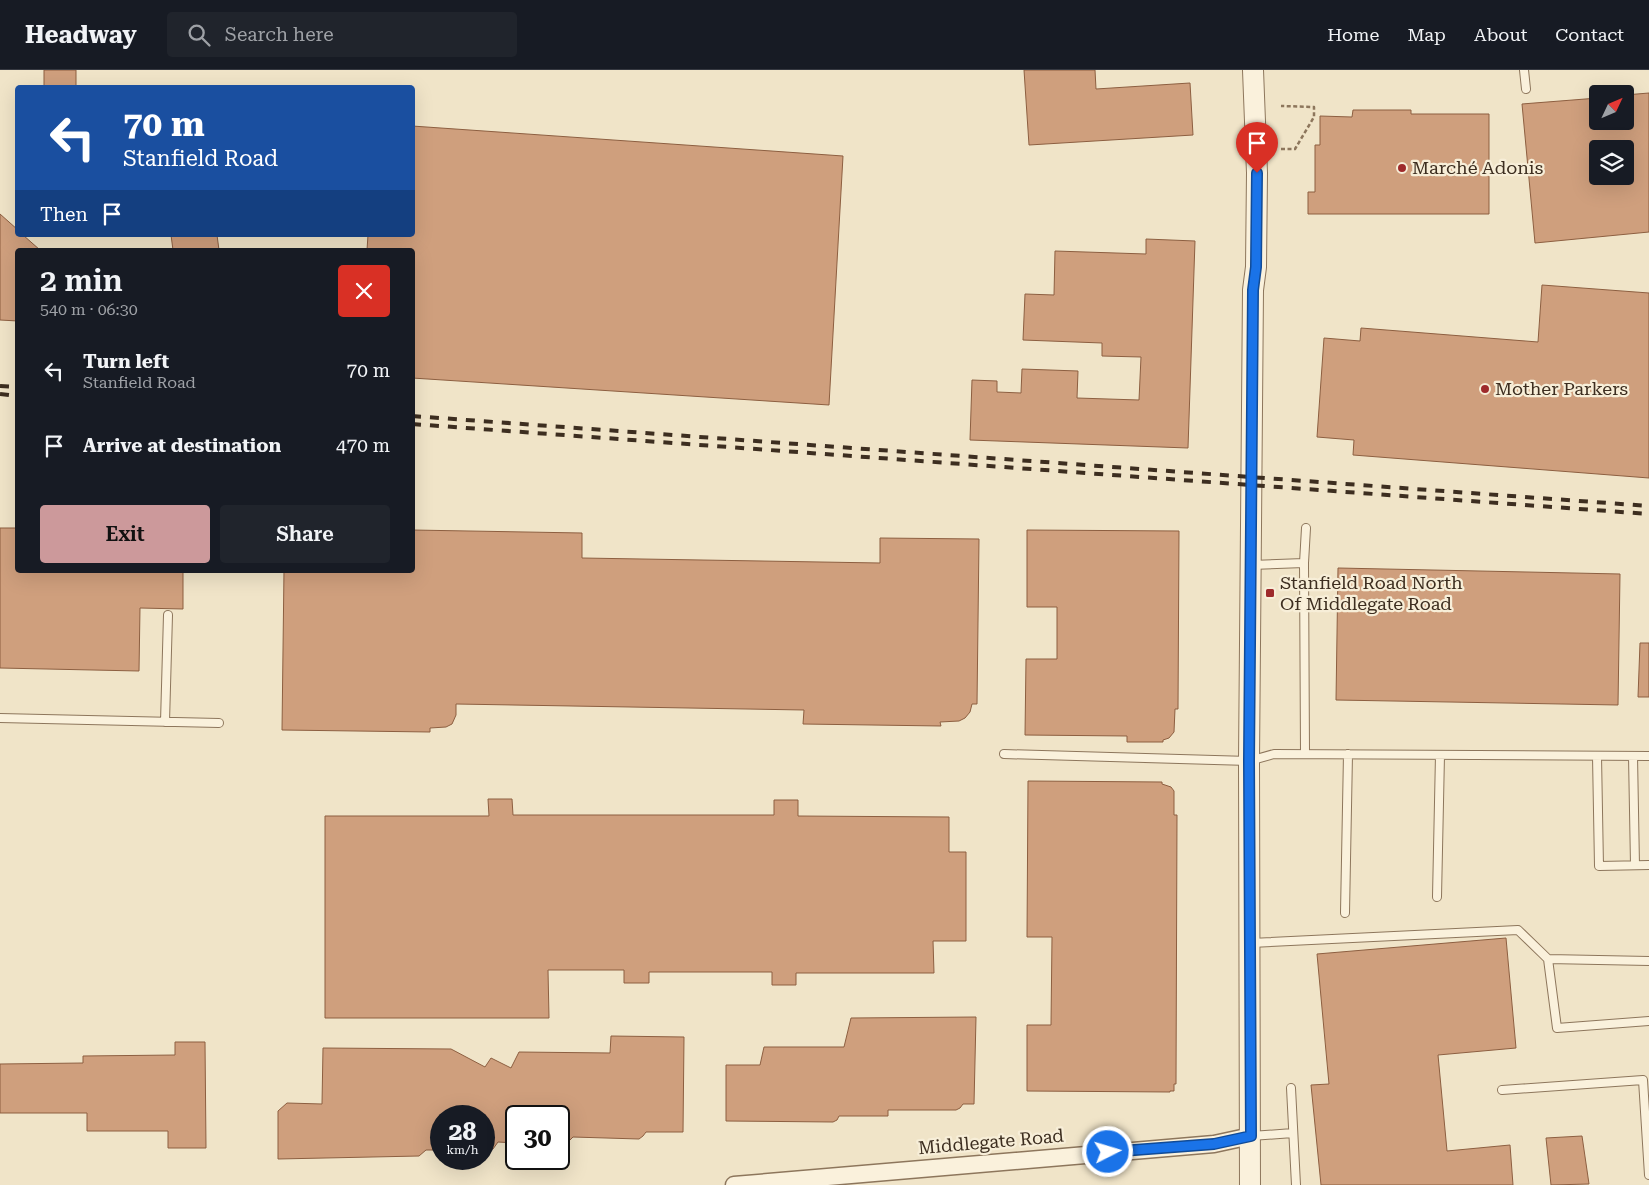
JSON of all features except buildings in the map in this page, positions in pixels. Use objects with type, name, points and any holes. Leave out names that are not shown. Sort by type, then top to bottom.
[{"type":"street","points":[[1250,1185],[1249,761],[1253,290],[1256,267],[1257,182],[1253,70]]},
{"type":"street","name":"Middlegate Road","points":[[734,1185],[1214,1144],[1251,1136]]},
{"type":"lane","points":[[1524,70],[1526,89]]},
{"type":"lane","points":[[1305,754],[1304,563],[1306,528]]},
{"type":"lane","points":[[1251,565],[1304,563]]},
{"type":"lane","points":[[165,722],[168,615]]},
{"type":"lane","points":[[0,718],[219,723]]},
{"type":"lane","points":[[1004,754],[1249,761],[1274,754],[1649,756]]},
{"type":"lane","points":[[1345,913],[1348,754]]},
{"type":"lane","points":[[1438,897],[1440,755]]},
{"type":"lane","points":[[1597,756],[1599,866],[1649,865]]},
{"type":"lane","points":[[1633,756],[1635,865]]},
{"type":"lane","points":[[1250,943],[1518,930],[1548,959],[1557,1028],[1649,1021]]},
{"type":"lane","points":[[1548,959],[1649,961]]},
{"type":"lane","points":[[1502,1090],[1646,1078],[1649,1175]]},
{"type":"lane","points":[[1291,1088],[1296,1185]]},
{"type":"lane","points":[[1251,1136],[1293,1132]]},
{"type":"path","points":[[1281,106],[1314,107],[1314,117],[1296,149],[1281,149]]},
{"type":"railway","points":[[0,386],[15,387]]},
{"type":"railway","points":[[0,394],[15,396]]},
{"type":"railway","points":[[415,416],[1649,506]]},
{"type":"railway","points":[[415,424],[1649,514]]},
{"type":"place","name":"Marché Adonis","points":[[1402,168]]},
{"type":"place","name":"Mother Parkers","points":[[1485,389]]},
{"type":"place","name":"Stanfield Road North Of Middlegate Road","points":[[1270,593]]},
{"type":"route","points":[[1108,1152],[1214,1144],[1251,1136],[1249,742],[1252,357],[1253,290],[1256,267],[1257,173]]}]
